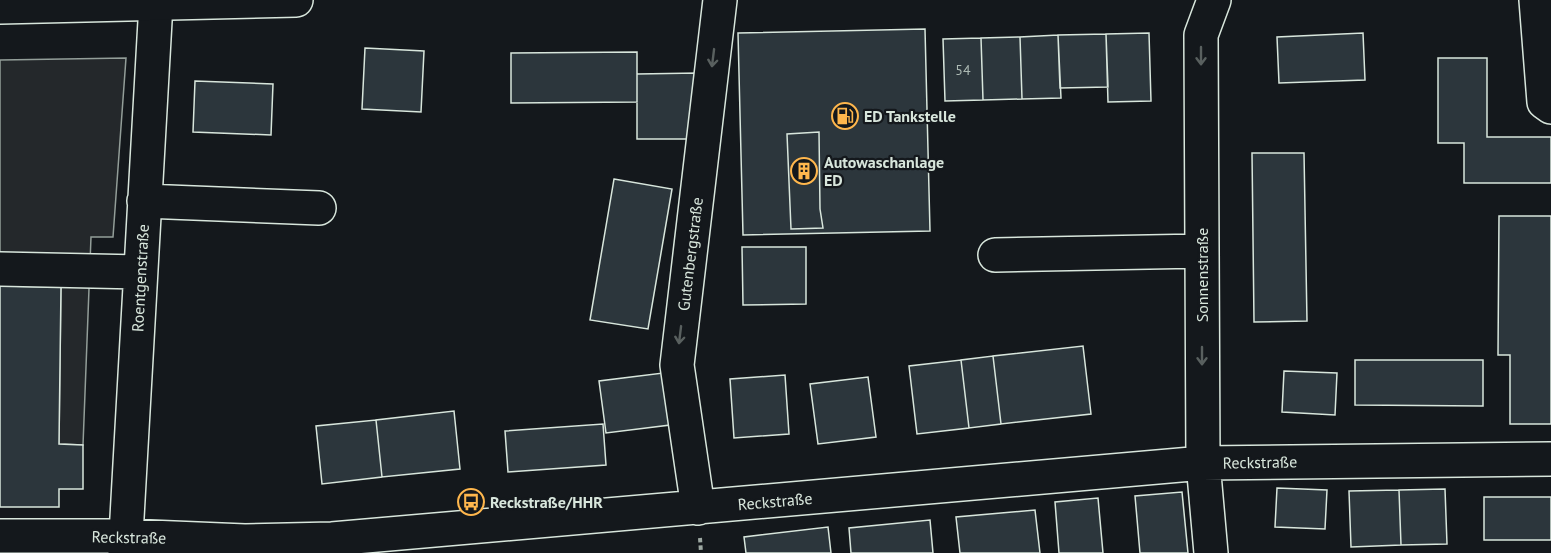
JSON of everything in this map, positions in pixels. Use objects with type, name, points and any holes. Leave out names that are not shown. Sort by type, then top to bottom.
[{"type":"street","points":[[0,7],[296,0]]},
{"type":"street","name":"Gutenbergstraße","points":[[698,507],[677,365],[720,0]]},
{"type":"street","name":"Sonnenstraße","points":[[1211,553],[1203,463],[1201,35],[1214,0]]},
{"type":"street","points":[[1536,0],[1544,102],[1551,107]]},
{"type":"street","name":"Roentgenstraße","points":[[126,545],[156,3]]},
{"type":"street","points":[[144,201],[319,208]]},
{"type":"street","points":[[995,255],[1202,251]]},
{"type":"street","points":[[0,269],[140,272]]},
{"type":"street","name":"Reckstraße","points":[[0,536],[126,545],[332,539],[1203,463],[1551,459]]},
{"type":"shaded area","points":[[126,58],[113,237],[91,237],[83,445],[59,444],[61,287],[0,286],[0,60]]},
{"type":"building","points":[[925,29],[930,231],[743,235],[738,33]]},
{"type":"building","points":[[1149,33],[1151,101],[1108,102],[1106,34]]},
{"type":"building","points":[[1363,33],[1365,80],[1279,83],[1277,37]]},
{"type":"building","points":[[1106,34],[1108,87],[1060,88],[1058,35]]},
{"type":"building","points":[[1058,35],[1061,98],[1022,99],[1020,37]]},
{"type":"building","points":[[1020,37],[1022,99],[983,100],[981,38]]},
{"type":"building","points":[[981,38],[983,100],[945,101],[943,39]]},
{"type":"building","points":[[365,48],[424,51],[421,112],[362,109]]},
{"type":"building","points":[[637,52],[637,102],[511,103],[511,53]]},
{"type":"building","points":[[1438,58],[1487,58],[1487,137],[1551,137],[1551,183],[1464,183],[1464,143],[1438,143]]},
{"type":"building","points":[[698,73],[699,139],[637,139],[637,74]]},
{"type":"building","points":[[195,81],[273,84],[271,135],[193,132]]},
{"type":"building","name":"Autowaschanlage ED","points":[[819,132],[820,209],[823,228],[791,229],[787,134]]},
{"type":"building","points":[[1252,153],[1304,153],[1307,321],[1254,322]]},
{"type":"building","points":[[614,179],[672,189],[648,329],[590,320]]},
{"type":"building","points":[[1499,216],[1551,216],[1551,424],[1510,424],[1510,355],[1498,355]]},
{"type":"building","points":[[742,247],[806,247],[806,304],[743,305]]},
{"type":"building","points":[[0,286],[61,287],[59,444],[83,445],[83,489],[59,489],[59,507],[0,507]]},
{"type":"building","points":[[1083,346],[1091,414],[1001,424],[993,356]]},
{"type":"building","points":[[993,356],[1001,424],[969,428],[961,360]]},
{"type":"building","points":[[961,360],[969,428],[917,434],[909,366]]},
{"type":"building","points":[[1355,360],[1483,360],[1483,406],[1355,405]]},
{"type":"building","points":[[1284,371],[1337,373],[1335,415],[1282,412]]},
{"type":"building","points":[[663,373],[670,425],[606,433],[599,381]]},
{"type":"building","points":[[785,375],[789,434],[734,438],[730,379]]},
{"type":"building","points":[[868,377],[876,437],[818,444],[810,384]]},
{"type":"building","points":[[454,411],[460,469],[382,477],[376,420]]},
{"type":"building","points":[[376,420],[382,477],[322,484],[316,426]]},
{"type":"building","points":[[603,424],[606,465],[508,472],[505,431]]},
{"type":"building","points":[[1277,488],[1327,490],[1325,529],[1275,527]]},
{"type":"building","points":[[1445,489],[1447,544],[1401,545],[1399,490]]},
{"type":"building","points":[[1399,490],[1401,545],[1351,547],[1349,491]]},
{"type":"building","points":[[1182,492],[1188,553],[1140,553],[1135,496]]},
{"type":"building","points":[[1484,497],[1551,497],[1551,540],[1484,540]]},
{"type":"building","points":[[1098,498],[1103,553],[1059,553],[1055,502]]},
{"type":"building","points":[[1035,510],[1040,553],[960,553],[956,517]]},
{"type":"building","points":[[930,520],[933,553],[851,553],[849,528]]},
{"type":"building","points":[[828,527],[831,553],[746,553],[744,537]]},
{"type":"place","name":"ED Tankstelle","points":[[845,116]]},
{"type":"place","name":"Autowaschanlage ED","points":[[804,171]]},
{"type":"place","name":"Reckstraße/HHR","points":[[471,502]]}]
